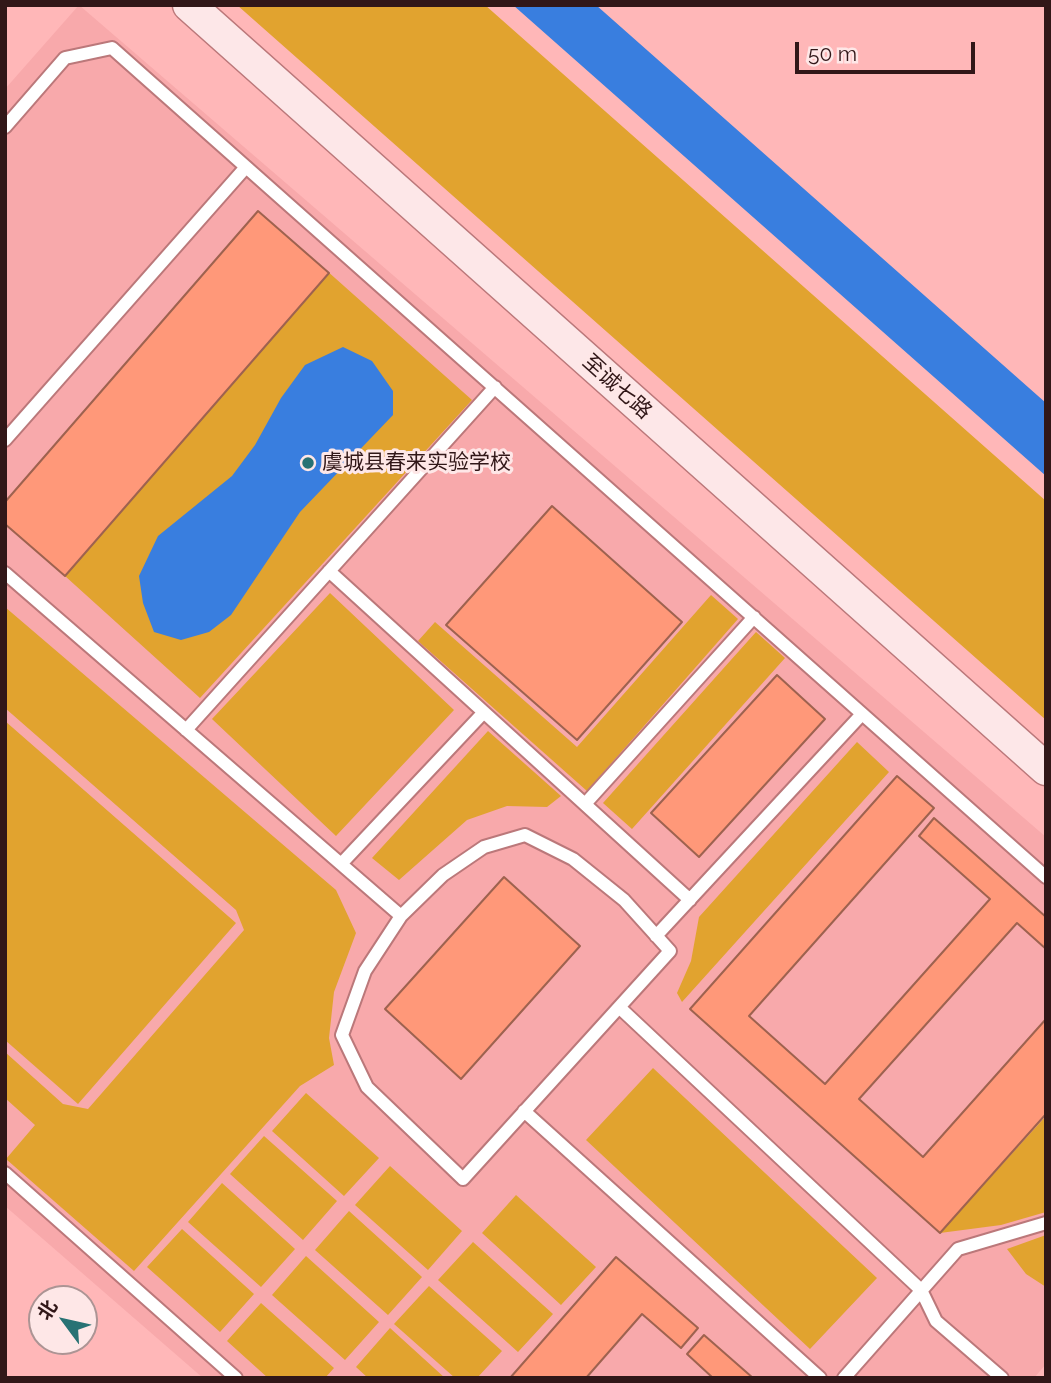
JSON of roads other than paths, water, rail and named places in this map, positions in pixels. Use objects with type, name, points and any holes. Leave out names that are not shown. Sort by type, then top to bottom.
[{"type":"main road","name":"至诚七路","points":[[189,5],[1046,769]]},
{"type":"lane","points":[[5,127],[65,58],[112,48],[1046,877]]},
{"type":"lane","points":[[5,440],[246,167]]},
{"type":"lane","points":[[186,730],[495,387]]},
{"type":"lane","points":[[330,571],[690,900]]},
{"type":"lane","points":[[5,573],[401,916]]},
{"type":"lane","points":[[585,804],[754,617]]},
{"type":"lane","points":[[341,864],[484,712]]},
{"type":"lane","points":[[656,936],[862,713]]},
{"type":"lane","points":[[525,835],[573,859],[624,900],[656,936],[670,951],[463,1179],[367,1087],[342,1035],[365,971],[401,916],[443,875],[484,847],[525,835]]},
{"type":"lane","points":[[619,1007],[921,1290],[936,1321],[1002,1378]]},
{"type":"lane","points":[[524,1111],[820,1378]]},
{"type":"lane","points":[[5,1173],[236,1378]]},
{"type":"lane","points":[[844,1378],[958,1248],[1046,1223]]},
{"type":"water","points":[[513,5],[596,5],[1046,403],[1046,476]]},
{"type":"water","points":[[343,347],[372,361],[393,391],[393,415],[300,512],[231,615],[209,632],[181,640],[154,632],[143,603],[139,576],[158,536],[232,476],[255,445],[281,398],[305,365]]},
{"type":"place","name":"虞城县春来实验学校","points":[[308,463]]}]
